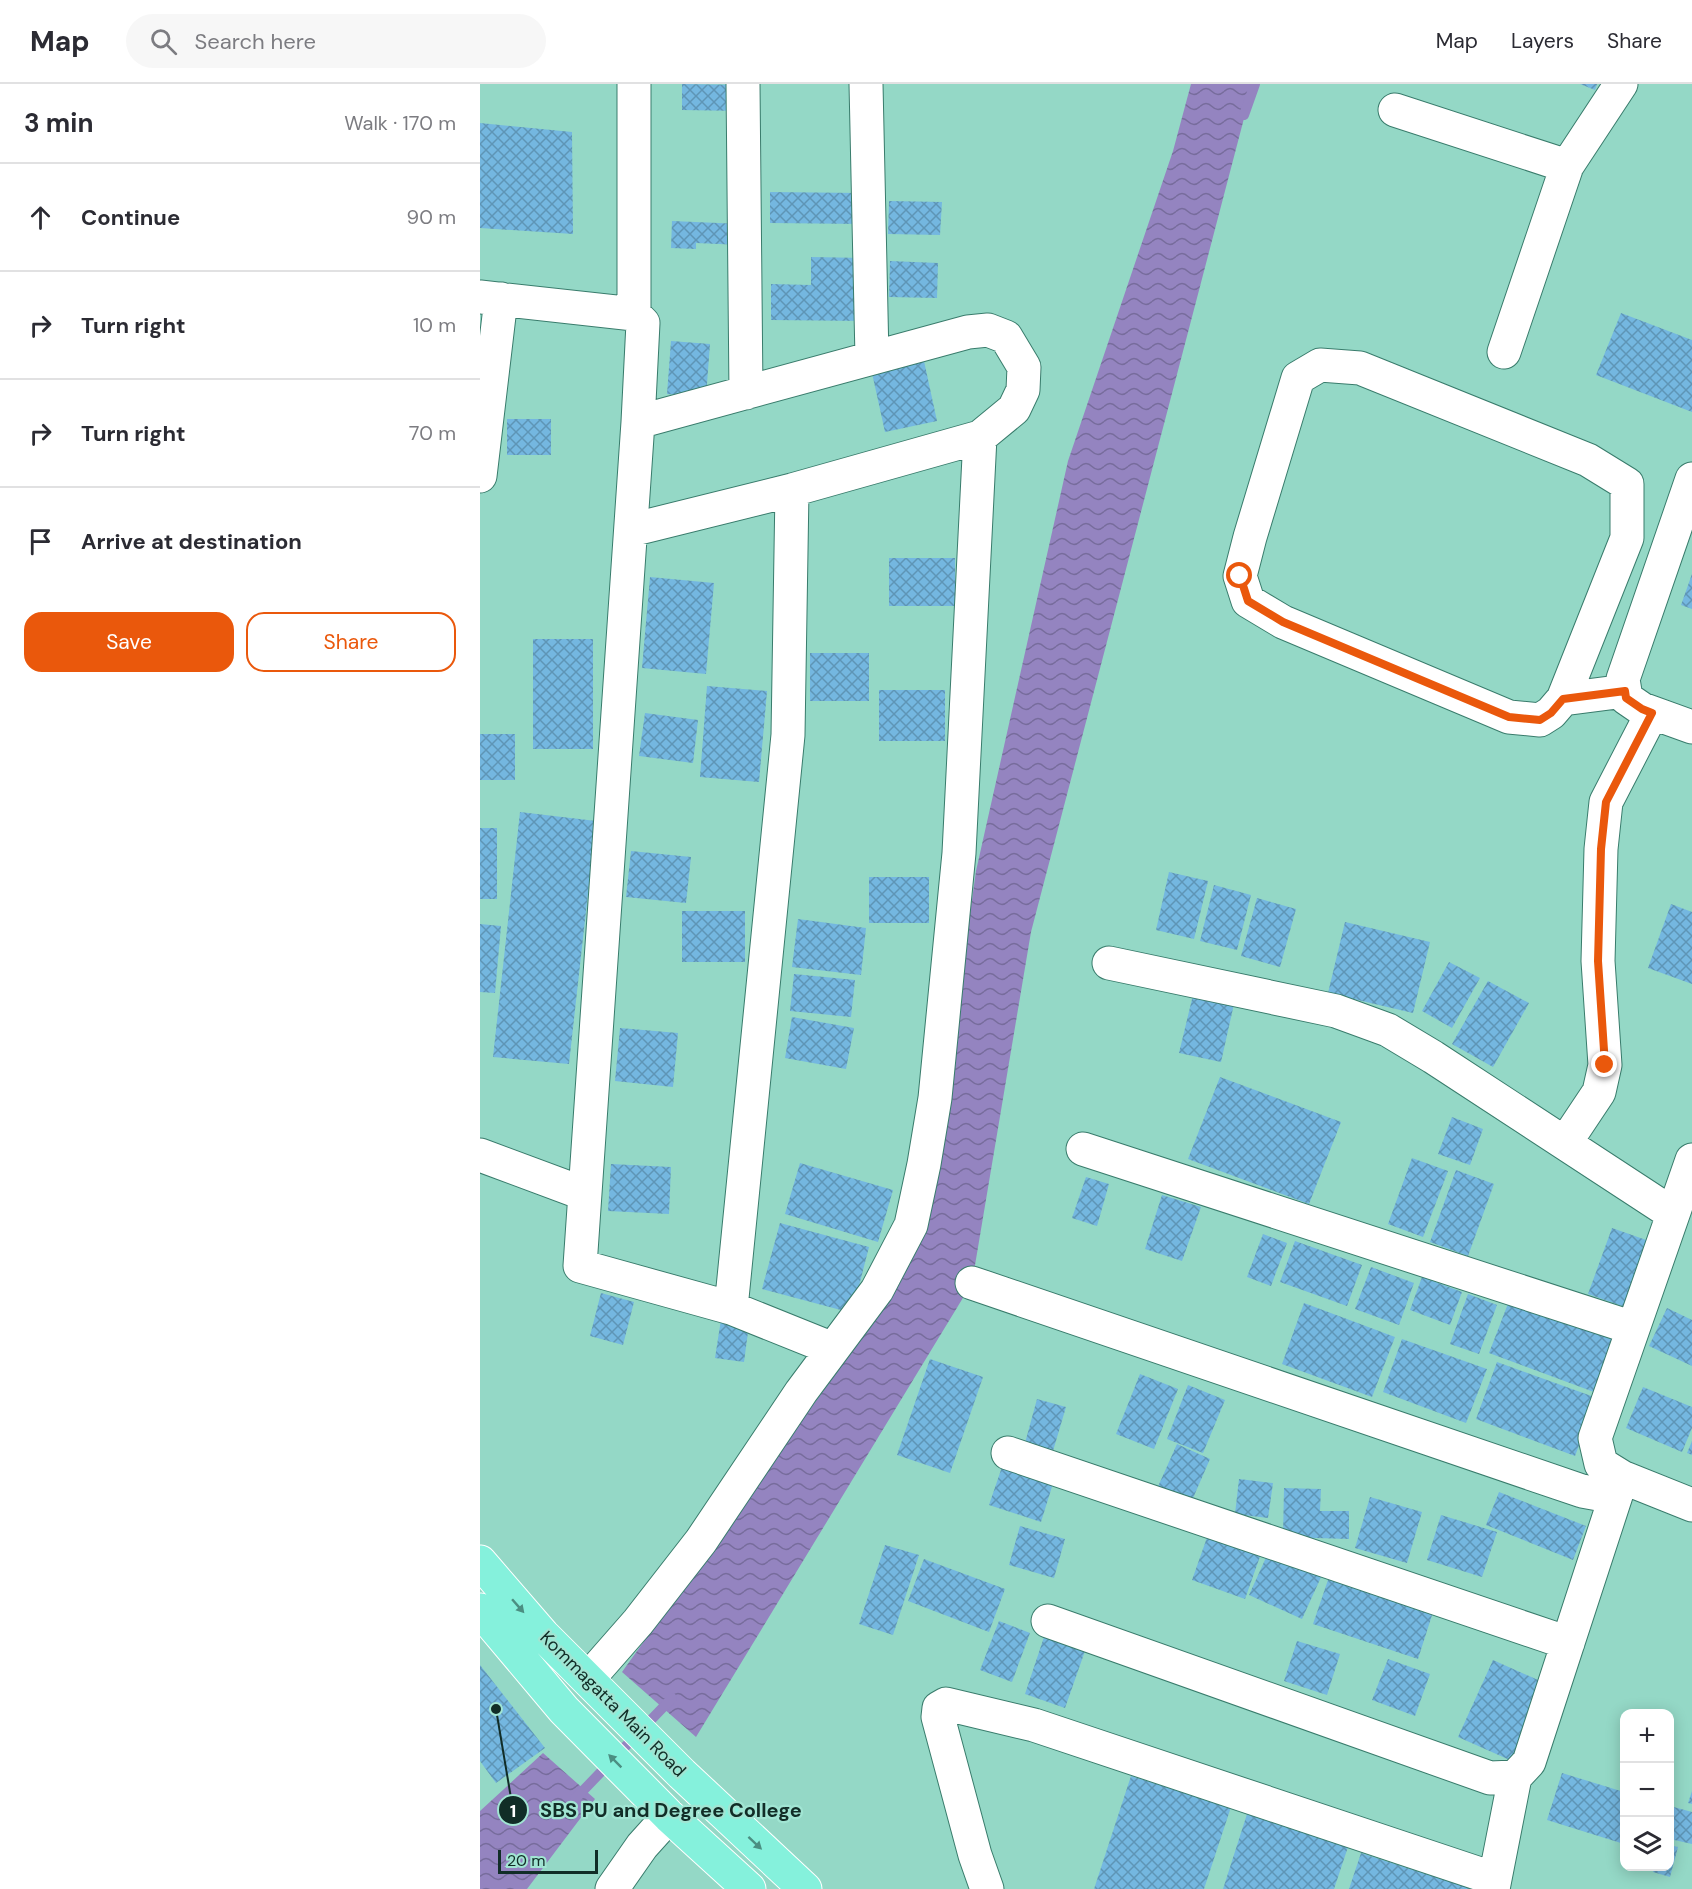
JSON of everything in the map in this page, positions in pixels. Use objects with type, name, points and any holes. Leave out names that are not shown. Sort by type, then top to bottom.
[{"type":"main road","name":"Kommagatta Main Road","points":[[480,1562],[543,1635],[682,1774],[805,1889]]},
{"type":"main road","name":"Kommagatta Main Road","points":[[480,1610],[564,1710],[662,1810],[749,1889]]},
{"type":"street","points":[[634,84],[634,314]]},
{"type":"street","points":[[743,84],[746,393]]},
{"type":"street","points":[[866,84],[872,358]]},
{"type":"street","points":[[1504,352],[1567,166],[1621,84]]},
{"type":"street","points":[[1395,110],[1567,166]]},
{"type":"street","points":[[480,476],[490,298],[634,314],[643,323],[639,422],[580,1266],[731,1308],[833,1349]]},
{"type":"street","points":[[631,530],[792,490],[980,437],[1014,409],[1023,390],[1024,367],[1006,337],[988,330],[968,332],[639,422]]},
{"type":"street","points":[[1563,699],[1627,538],[1627,484],[1588,460],[1360,368],[1320,365],[1299,378],[1240,576],[1248,601],[1283,622],[1509,717],[1540,720],[1551,713],[1563,699],[1625,691]]},
{"type":"street","points":[[592,1684],[701,1541],[801,1392],[877,1290],[911,1225],[926,1153],[934,1098],[959,853],[980,437]]},
{"type":"street","points":[[731,1308],[788,735],[792,490]]},
{"type":"street","points":[[1688,499],[1623,679],[1626,698],[1642,709],[1692,727]]},
{"type":"street","points":[[1565,1143],[1599,1092],[1605,1065],[1598,961],[1601,849],[1606,802],[1652,713]]},
{"type":"street","points":[[1109,963],[1336,1011],[1388,1030],[1673,1214]]},
{"type":"street","points":[[1083,1149],[1633,1328]]},
{"type":"street","points":[[480,1155],[585,1194]]},
{"type":"street","points":[[1619,1487],[1600,1464],[1595,1438],[1692,1160]]},
{"type":"street","points":[[972,1283],[1582,1491],[1619,1487],[1692,1505]]},
{"type":"street","points":[[1008,1453],[1568,1643]]},
{"type":"street","points":[[987,1889],[975,1856],[938,1717],[939,1708],[946,1704],[1034,1725],[1494,1884],[1515,1777],[1529,1762],[1619,1487]]},
{"type":"street","points":[[1048,1621],[1490,1778],[1515,1777]]},
{"type":"street","points":[[612,1889],[642,1846],[662,1810]]},
{"type":"water","points":[[1191,84],[1253,84],[1031,932],[972,1283],[696,1737],[622,1672],[856,1345],[944,1100],[976,871],[1068,461],[1173,151]]},
{"type":"water","points":[[543,1753],[595,1799],[527,1889],[480,1889],[480,1811]]},
{"type":"building","points":[[682,84],[742,85],[741,111],[682,110]]},
{"type":"building","points":[[1580,84],[1597,84],[1595,90]]},
{"type":"building","points":[[480,123],[572,132],[573,234],[480,228]]},
{"type":"building","points":[[770,192],[862,193],[862,224],[770,223]]},
{"type":"building","points":[[889,201],[942,202],[940,235],[888,234]]},
{"type":"building","points":[[672,221],[742,224],[741,245],[696,243],[696,249],[671,248]]},
{"type":"building","points":[[811,257],[865,258],[865,321],[771,320],[771,284],[811,285]]},
{"type":"building","points":[[890,261],[938,263],[937,298],[889,297]]},
{"type":"building","points":[[1621,313],[1692,340],[1692,412],[1596,375]]},
{"type":"building","points":[[671,341],[710,344],[706,397],[667,394]]},
{"type":"building","points":[[924,361],[937,421],[885,432],[872,373]]},
{"type":"building","points":[[507,419],[551,419],[551,455],[507,455]]},
{"type":"building","points":[[889,558],[955,558],[955,606],[889,606]]},
{"type":"building","points":[[1692,574],[1692,609],[1681,605]]},
{"type":"building","points":[[650,577],[714,583],[706,674],[642,668]]},
{"type":"building","points":[[533,639],[593,639],[593,749],[533,749]]},
{"type":"building","points":[[810,653],[869,653],[869,701],[810,701]]},
{"type":"building","points":[[707,686],[767,691],[759,782],[700,777]]},
{"type":"building","points":[[879,690],[945,690],[945,741],[879,741]]},
{"type":"building","points":[[645,713],[698,720],[693,763],[639,756]]},
{"type":"building","points":[[480,734],[515,734],[515,780],[480,780]]},
{"type":"building","points":[[520,812],[596,821],[569,1064],[493,1057]]},
{"type":"building","points":[[480,828],[497,828],[497,899],[480,899]]},
{"type":"building","points":[[631,851],[691,857],[686,903],[626,897]]},
{"type":"building","points":[[1169,872],[1208,881],[1194,939],[1156,930]]},
{"type":"building","points":[[869,877],[929,877],[929,923],[869,923]]},
{"type":"building","points":[[1214,885],[1251,895],[1237,950],[1200,941]]},
{"type":"building","points":[[1257,898],[1296,909],[1280,967],[1241,956]]},
{"type":"building","points":[[1671,904],[1692,912],[1692,984],[1648,968]]},
{"type":"building","points":[[682,911],[745,911],[745,962],[682,962]]},
{"type":"building","points":[[798,919],[866,928],[861,975],[792,967]]},
{"type":"building","points":[[1345,922],[1430,942],[1413,1013],[1328,993]]},
{"type":"building","points":[[480,924],[501,926],[495,993],[480,992]]},
{"type":"building","points":[[1449,962],[1480,978],[1452,1028],[1422,1011]]},
{"type":"building","points":[[794,974],[855,980],[851,1017],[790,1011]]},
{"type":"building","points":[[1488,981],[1529,1003],[1493,1067],[1452,1044]]},
{"type":"building","points":[[1193,995],[1234,1004],[1221,1062],[1179,1053]]},
{"type":"building","points":[[792,1017],[854,1028],[846,1069],[785,1058]]},
{"type":"building","points":[[620,1028],[678,1033],[673,1087],[615,1081]]},
{"type":"building","points":[[1220,1077],[1341,1122],[1309,1204],[1188,1159]]},
{"type":"building","points":[[1452,1117],[1483,1129],[1470,1165],[1438,1154]]},
{"type":"building","points":[[1412,1158],[1448,1171],[1423,1237],[1388,1224]]},
{"type":"building","points":[[800,1163],[893,1190],[878,1242],[785,1214]]},
{"type":"building","points":[[611,1164],[671,1167],[669,1214],[608,1211]]},
{"type":"building","points":[[1456,1170],[1494,1184],[1468,1256],[1430,1242]]},
{"type":"building","points":[[1086,1177],[1109,1184],[1097,1226],[1072,1218]]},
{"type":"building","points":[[1162,1195],[1201,1207],[1182,1261],[1145,1249]]},
{"type":"building","points":[[780,1223],[869,1247],[852,1313],[762,1289]]},
{"type":"building","points":[[1612,1228],[1649,1241],[1625,1307],[1588,1294]]},
{"type":"building","points":[[1263,1234],[1287,1243],[1271,1286],[1247,1277]]},
{"type":"building","points":[[1295,1241],[1362,1265],[1347,1306],[1280,1282]]},
{"type":"building","points":[[1371,1267],[1414,1283],[1399,1325],[1355,1309]]},
{"type":"building","points":[[1422,1277],[1462,1292],[1450,1325],[1410,1310]]},
{"type":"building","points":[[601,1293],[634,1302],[623,1345],[590,1336]]},
{"type":"building","points":[[1468,1294],[1497,1305],[1479,1354],[1450,1344]]},
{"type":"building","points":[[1509,1301],[1621,1342],[1602,1395],[1489,1353]]},
{"type":"building","points":[[1304,1303],[1395,1337],[1372,1397],[1282,1364]]},
{"type":"building","points":[[1667,1308],[1692,1320],[1692,1366],[1649,1346]]},
{"type":"building","points":[[722,1313],[750,1317],[744,1362],[715,1358]]},
{"type":"building","points":[[1402,1339],[1487,1369],[1466,1423],[1383,1392]]},
{"type":"building","points":[[930,1359],[983,1377],[950,1473],[897,1455]]},
{"type":"building","points":[[1497,1362],[1597,1398],[1575,1456],[1476,1419]]},
{"type":"building","points":[[1140,1374],[1178,1389],[1154,1449],[1116,1434]]},
{"type":"building","points":[[1188,1385],[1225,1400],[1203,1453],[1167,1439]]},
{"type":"building","points":[[1643,1387],[1692,1407],[1692,1428],[1682,1452],[1626,1428]]},
{"type":"building","points":[[1037,1399],[1066,1407],[1053,1451],[1025,1443]]},
{"type":"building","points":[[1692,1441],[1692,1455],[1687,1453]]},
{"type":"building","points":[[1177,1444],[1210,1459],[1190,1505],[1156,1491]]},
{"type":"building","points":[[1004,1461],[1055,1477],[1041,1522],[989,1505]]},
{"type":"building","points":[[1239,1479],[1273,1483],[1268,1518],[1235,1514]]},
{"type":"building","points":[[1284,1488],[1321,1489],[1320,1511],[1349,1511],[1349,1539],[1283,1537]]},
{"type":"building","points":[[1499,1492],[1586,1526],[1573,1560],[1486,1525]]},
{"type":"building","points":[[1370,1497],[1422,1512],[1407,1563],[1355,1548]]},
{"type":"building","points":[[1441,1515],[1497,1532],[1482,1577],[1427,1560]]},
{"type":"building","points":[[1020,1526],[1065,1539],[1054,1578],[1009,1565]]},
{"type":"building","points":[[1210,1529],[1263,1548],[1245,1599],[1192,1580]]},
{"type":"building","points":[[885,1545],[919,1555],[893,1635],[859,1624]]},
{"type":"building","points":[[1269,1551],[1322,1575],[1302,1619],[1249,1595]]},
{"type":"building","points":[[924,1559],[1005,1589],[989,1632],[908,1601]]},
{"type":"building","points":[[1330,1574],[1434,1609],[1418,1659],[1313,1624]]},
{"type":"building","points":[[999,1621],[1030,1633],[1012,1682],[980,1670]]},
{"type":"building","points":[[1044,1637],[1085,1651],[1065,1708],[1025,1694]]},
{"type":"building","points":[[1297,1641],[1340,1654],[1327,1695],[1284,1681]]},
{"type":"building","points":[[1388,1659],[1430,1674],[1415,1716],[1372,1700]]},
{"type":"building","points":[[1493,1660],[1547,1684],[1512,1761],[1458,1737]]},
{"type":"building","points":[[480,1665],[545,1748],[496,1783],[480,1761]]},
{"type":"building","points":[[1562,1773],[1620,1791],[1620,1843],[1547,1820]]},
{"type":"building","points":[[1131,1776],[1231,1807],[1204,1889],[1094,1889]]},
{"type":"building","points":[[1692,1791],[1692,1804],[1688,1803]]},
{"type":"building","points":[[1674,1807],[1692,1812],[1692,1844],[1674,1840]]},
{"type":"building","points":[[1247,1814],[1348,1847],[1334,1889],[1223,1889]]},
{"type":"building","points":[[1674,1846],[1678,1847],[1674,1862]]},
{"type":"building","points":[[1361,1853],[1472,1889],[1349,1889]]},
{"type":"building","points":[[1653,1871],[1672,1871],[1670,1877]]},
{"type":"waterway","points":[[1244,115],[1255,84]]},
{"type":"waterway","points":[[575,1799],[672,1698]]},
{"type":"place","name":"SBS PU and Degree College","points":[[496,1709]]},
{"type":"route","points":[[1240,576],[1248,601],[1283,622],[1509,717],[1540,720],[1551,713],[1563,699],[1625,691],[1626,698],[1652,713],[1606,802],[1601,849],[1598,961],[1605,1065]]}]
